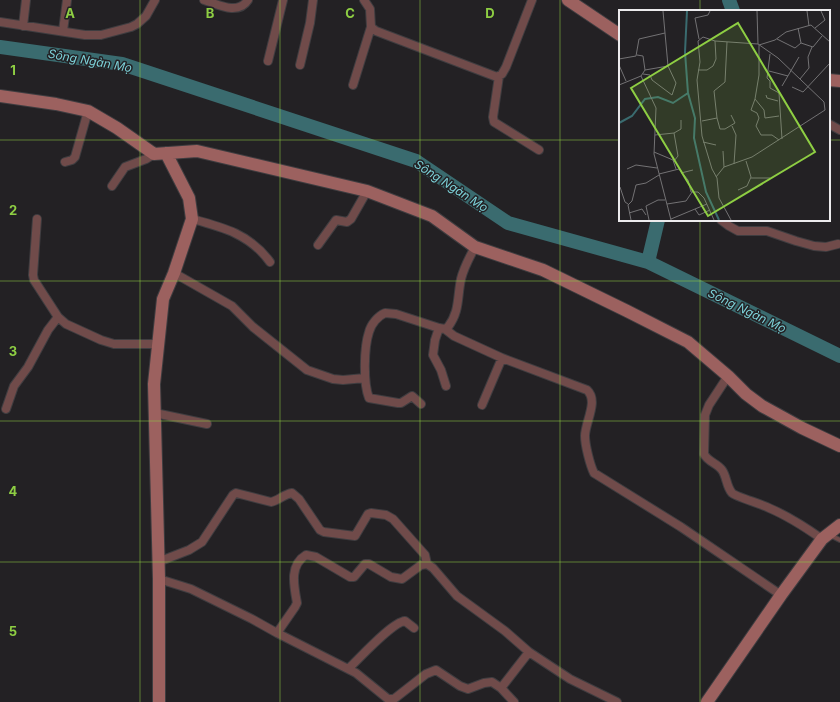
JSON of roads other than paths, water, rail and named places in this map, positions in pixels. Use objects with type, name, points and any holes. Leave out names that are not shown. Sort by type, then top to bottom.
[{"type":"street","points":[[23,26],[26,0]]},
{"type":"street","points":[[63,31],[67,0]]},
{"type":"street","points":[[0,22],[96,36],[131,27],[144,20],[155,0]]},
{"type":"street","points":[[204,0],[233,8],[243,6],[248,0]]},
{"type":"street","points":[[268,61],[283,0]]},
{"type":"street","points":[[300,65],[310,23],[313,0]]},
{"type":"street","points":[[353,85],[371,27],[370,9],[364,0]]},
{"type":"street","points":[[532,0],[506,67],[499,76],[493,117],[494,122],[539,150]]},
{"type":"street","points":[[568,0],[619,34]]},
{"type":"street","points":[[371,27],[376,32],[483,73],[499,76]]},
{"type":"street","points":[[0,96],[56,104],[88,111],[160,153],[189,198],[192,219],[174,273],[163,299],[154,384],[158,562],[159,702]]},
{"type":"street","points":[[65,162],[72,160],[75,157],[88,111]]},
{"type":"street","points":[[830,125],[840,130]]},
{"type":"street","points":[[112,186],[125,167],[160,153],[197,151],[367,191],[432,216],[475,247],[543,270],[688,342],[728,376],[746,394],[762,406],[802,428],[840,446]]},
{"type":"street","points":[[318,245],[336,220],[347,222],[351,219],[367,191]]},
{"type":"street","points":[[37,219],[33,275],[58,317],[66,324],[106,342],[114,344],[158,344]]},
{"type":"street","points":[[192,219],[234,232],[261,250],[270,262]]},
{"type":"street","points":[[722,221],[738,231],[767,231],[814,246],[826,247],[839,242]]},
{"type":"street","points":[[446,386],[441,370],[433,355],[435,340],[442,329],[450,325],[457,310],[466,262],[475,247]]},
{"type":"street","points":[[174,273],[232,306],[253,327],[307,370],[333,379],[343,380],[365,378]]},
{"type":"street","points":[[421,404],[412,396],[401,403],[372,399],[368,396],[365,378],[368,333],[370,328],[381,315],[387,313],[396,314],[442,329],[502,358],[587,390],[591,396],[592,402],[585,436],[594,473],[681,527],[781,595]]},
{"type":"street","points":[[6,409],[14,386],[28,367],[48,330],[58,317]]},
{"type":"street","points":[[482,405],[502,358]]},
{"type":"street","points":[[728,376],[709,405],[705,415],[704,454],[722,470],[728,487],[734,494],[787,516],[826,537]]},
{"type":"street","points":[[155,413],[207,424]]},
{"type":"street","points":[[158,562],[189,550],[202,542],[233,495],[236,493],[270,502],[275,501],[287,494],[292,494],[299,499],[318,527],[324,532],[355,536],[368,514],[386,515],[393,519],[425,556],[427,564],[433,568],[457,596],[505,631],[529,652],[570,678],[617,702]]},
{"type":"street","points":[[707,702],[781,595],[826,537],[840,525]]},
{"type":"street","points":[[277,633],[297,603],[294,569],[300,558],[306,555],[316,557],[350,578],[354,576],[365,564],[369,564],[391,577],[402,579],[421,565],[427,564]]},
{"type":"street","points":[[158,579],[205,595],[348,669],[362,677],[388,699],[394,699],[426,674],[436,670],[460,686],[468,689],[489,681],[501,688],[514,702]]},
{"type":"street","points":[[348,669],[381,637],[398,624],[405,621],[414,628]]},
{"type":"street","points":[[501,688],[529,652]]},
{"type":"lane","points":[[826,537],[840,540]]},
{"type":"waterway","points":[[729,0],[733,10]]},
{"type":"waterway","name":"Sông Ngàn Mọ","points":[[0,47],[122,64],[416,161],[508,223],[648,262],[840,356]]},
{"type":"waterway","points":[[648,262],[658,221]]}]
